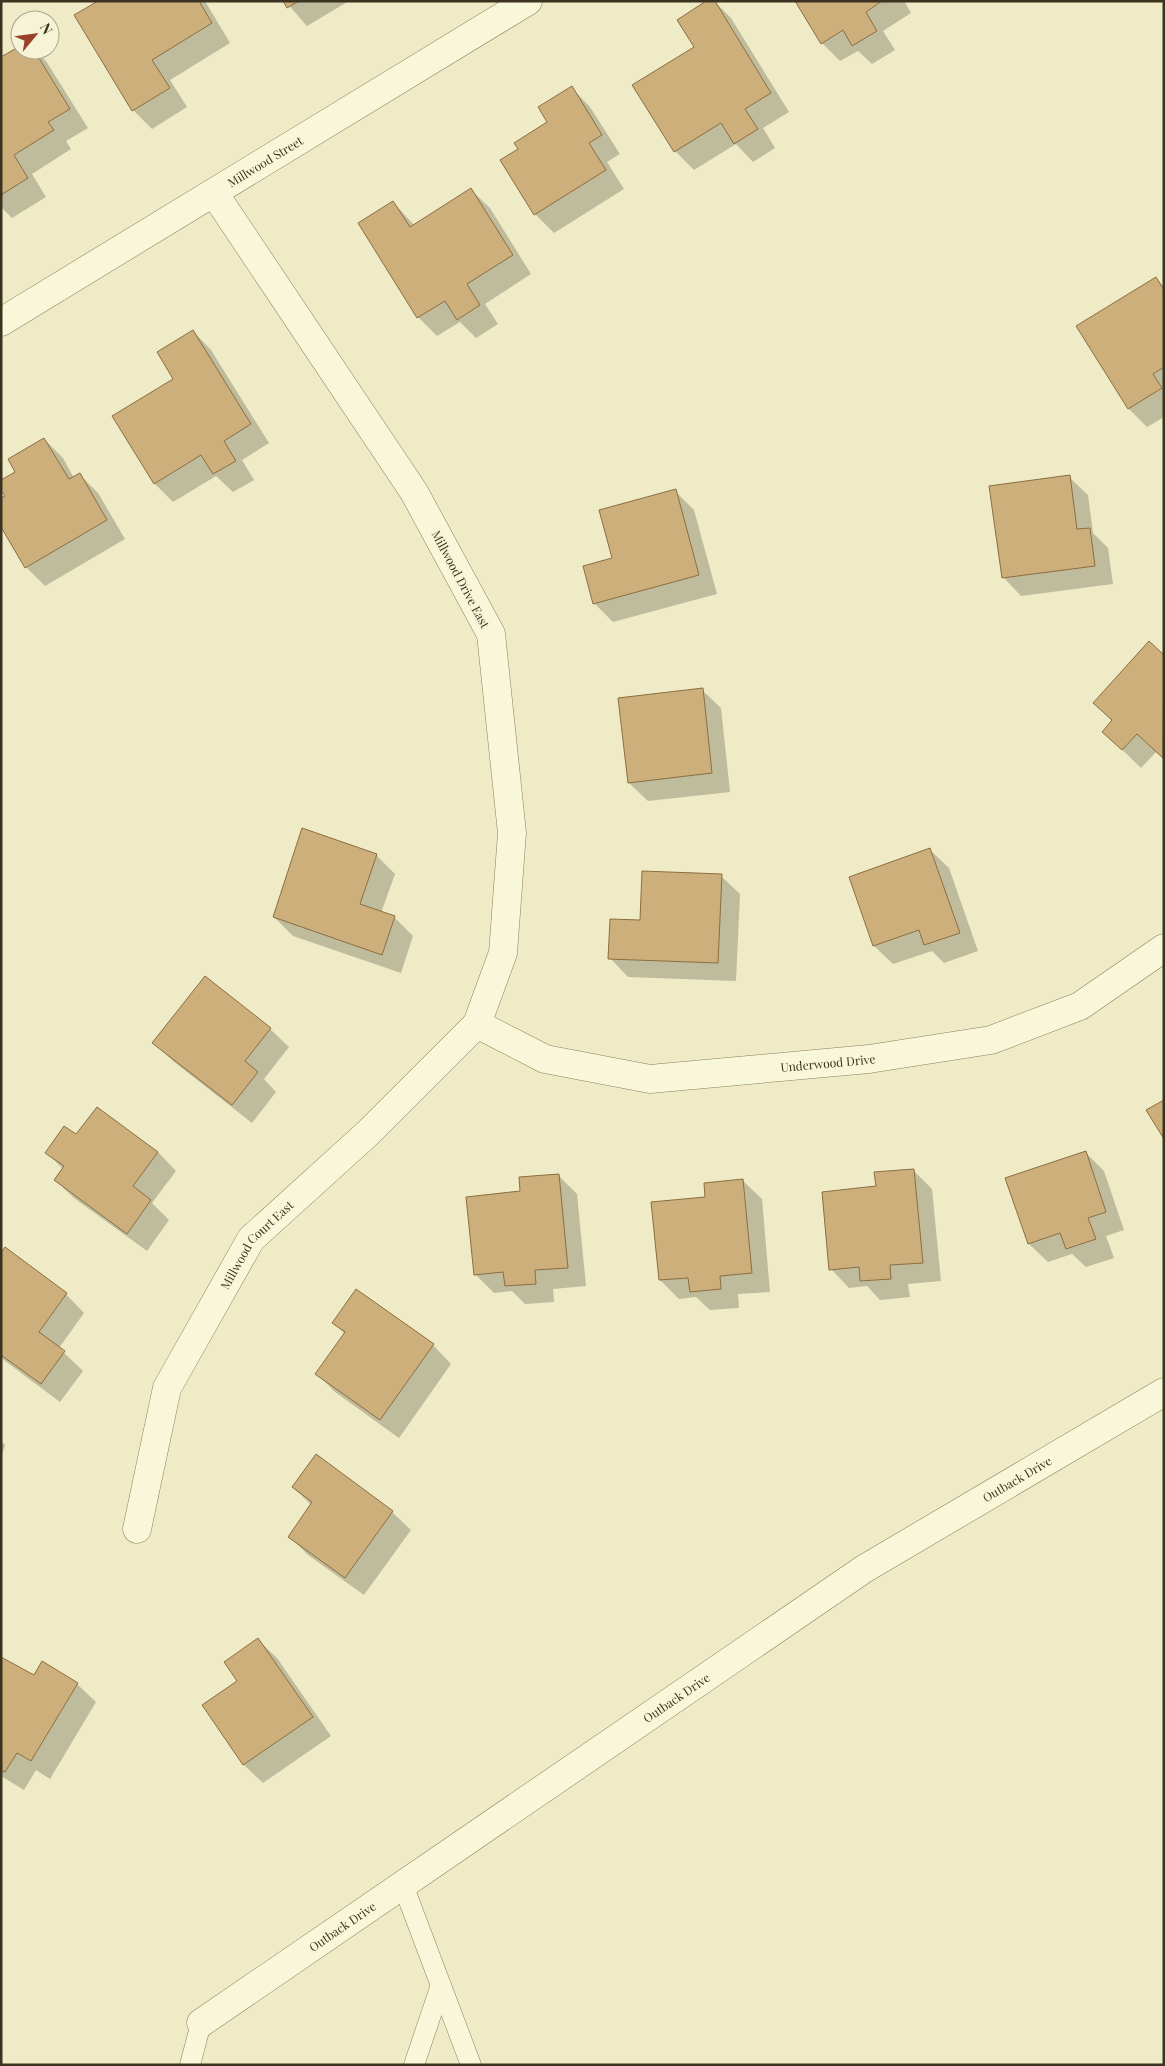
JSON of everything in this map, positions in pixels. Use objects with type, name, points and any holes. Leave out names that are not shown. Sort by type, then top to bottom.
[{"type":"street","name":"Millwood Street","points":[[1,322],[528,1]]},
{"type":"street","name":"Millwood Drive East","points":[[214,194],[414,492],[491,634],[512,833],[503,953],[477,1024]]},
{"type":"street","name":"Underwood Drive","points":[[477,1024],[545,1059],[650,1079],[869,1059],[990,1040],[1080,1006],[1164,948]]},
{"type":"street","name":"Millwood Court East","points":[[137,1529],[167,1388],[251,1239],[368,1133],[477,1024]]},
{"type":"street","name":"Outback Drive","points":[[201,2023],[864,1570],[1164,1392]]},
{"type":"lane","points":[[404,1885],[471,2065]]},
{"type":"lane","points":[[414,2065],[441,1985]]},
{"type":"lane","points":[[190,2065],[201,2023]]},
{"type":"building","points":[[98,1],[199,1],[212,23],[152,60],[170,88],[132,111],[74,15]]},
{"type":"building","points":[[283,1],[299,1],[287,8]]},
{"type":"building","points":[[706,1],[715,1],[771,93],[745,109],[758,129],[734,144],[721,123],[674,152],[632,85],[694,47],[677,20]]},
{"type":"building","points":[[795,1],[882,1],[866,12],[877,31],[852,46],[843,30],[821,44]]},
{"type":"building","points":[[10,52],[10,60],[40,60],[70,109],[48,122],[54,130],[14,155],[28,178],[1,195],[1,57]]},
{"type":"building","points":[[572,86],[602,135],[589,143],[606,170],[534,215],[500,160],[518,149],[514,143],[547,122],[538,107]]},
{"type":"building","points":[[471,188],[513,255],[467,284],[480,305],[457,320],[445,301],[417,318],[358,223],[393,201],[410,227]]},
{"type":"building","points":[[1156,277],[1164,290],[1164,367],[1153,374],[1162,388],[1128,409],[1076,326]]},
{"type":"building","points":[[193,330],[251,424],[224,441],[236,461],[213,474],[201,455],[154,484],[112,416],[173,379],[157,352]]},
{"type":"building","points":[[44,438],[69,479],[80,473],[107,520],[25,568],[1,527],[1,498],[5,496],[1,491],[1,480],[15,472],[8,459]]},
{"type":"building","points":[[1070,475],[1077,529],[1090,528],[1095,566],[1002,578],[989,486]]},
{"type":"building","points":[[676,489],[699,575],[593,604],[583,566],[612,558],[599,510]]},
{"type":"building","points":[[1149,641],[1164,655],[1163,758],[1137,734],[1122,750],[1102,732],[1112,720],[1093,703]]},
{"type":"building","points":[[703,688],[712,773],[628,783],[618,698]]},
{"type":"building","points":[[302,828],[377,854],[360,904],[395,916],[382,955],[273,917]]},
{"type":"building","points":[[930,848],[960,933],[924,945],[919,930],[873,946],[849,877]]},
{"type":"building","points":[[642,871],[722,874],[718,963],[608,959],[610,919],[640,920]]},
{"type":"building","points":[[205,976],[271,1028],[245,1061],[258,1072],[232,1105],[152,1043]]},
{"type":"building","points":[[1164,1100],[1164,1139],[1146,1110]]},
{"type":"building","points":[[97,1107],[158,1152],[133,1186],[151,1200],[127,1234],[54,1180],[64,1166],[45,1153],[64,1126],[76,1134]]},
{"type":"building","points":[[1086,1151],[1106,1212],[1088,1218],[1096,1239],[1066,1249],[1060,1233],[1028,1244],[1005,1178]]},
{"type":"building","points":[[914,1169],[923,1263],[890,1265],[891,1279],[860,1281],[859,1267],[829,1270],[822,1192],[876,1186],[874,1172]]},
{"type":"building","points":[[559,1174],[568,1268],[535,1270],[536,1284],[505,1286],[503,1272],[474,1275],[466,1197],[520,1191],[519,1177]]},
{"type":"building","points":[[743,1179],[752,1273],[720,1276],[721,1289],[690,1292],[688,1278],[659,1280],[651,1202],[705,1197],[704,1183]]},
{"type":"building","points":[[5,1247],[67,1293],[39,1332],[65,1351],[41,1384],[1,1355],[1,1253]]},
{"type":"building","points":[[356,1289],[434,1344],[380,1420],[315,1374],[345,1332],[332,1323]]},
{"type":"building","points":[[316,1454],[393,1511],[345,1578],[288,1537],[312,1502],[292,1487]]},
{"type":"building","points":[[258,1638],[313,1717],[243,1765],[202,1705],[237,1681],[224,1662]]},
{"type":"building","points":[[1,1657],[34,1675],[42,1661],[78,1683],[31,1761],[17,1753],[5,1772],[1,1770]]}]
